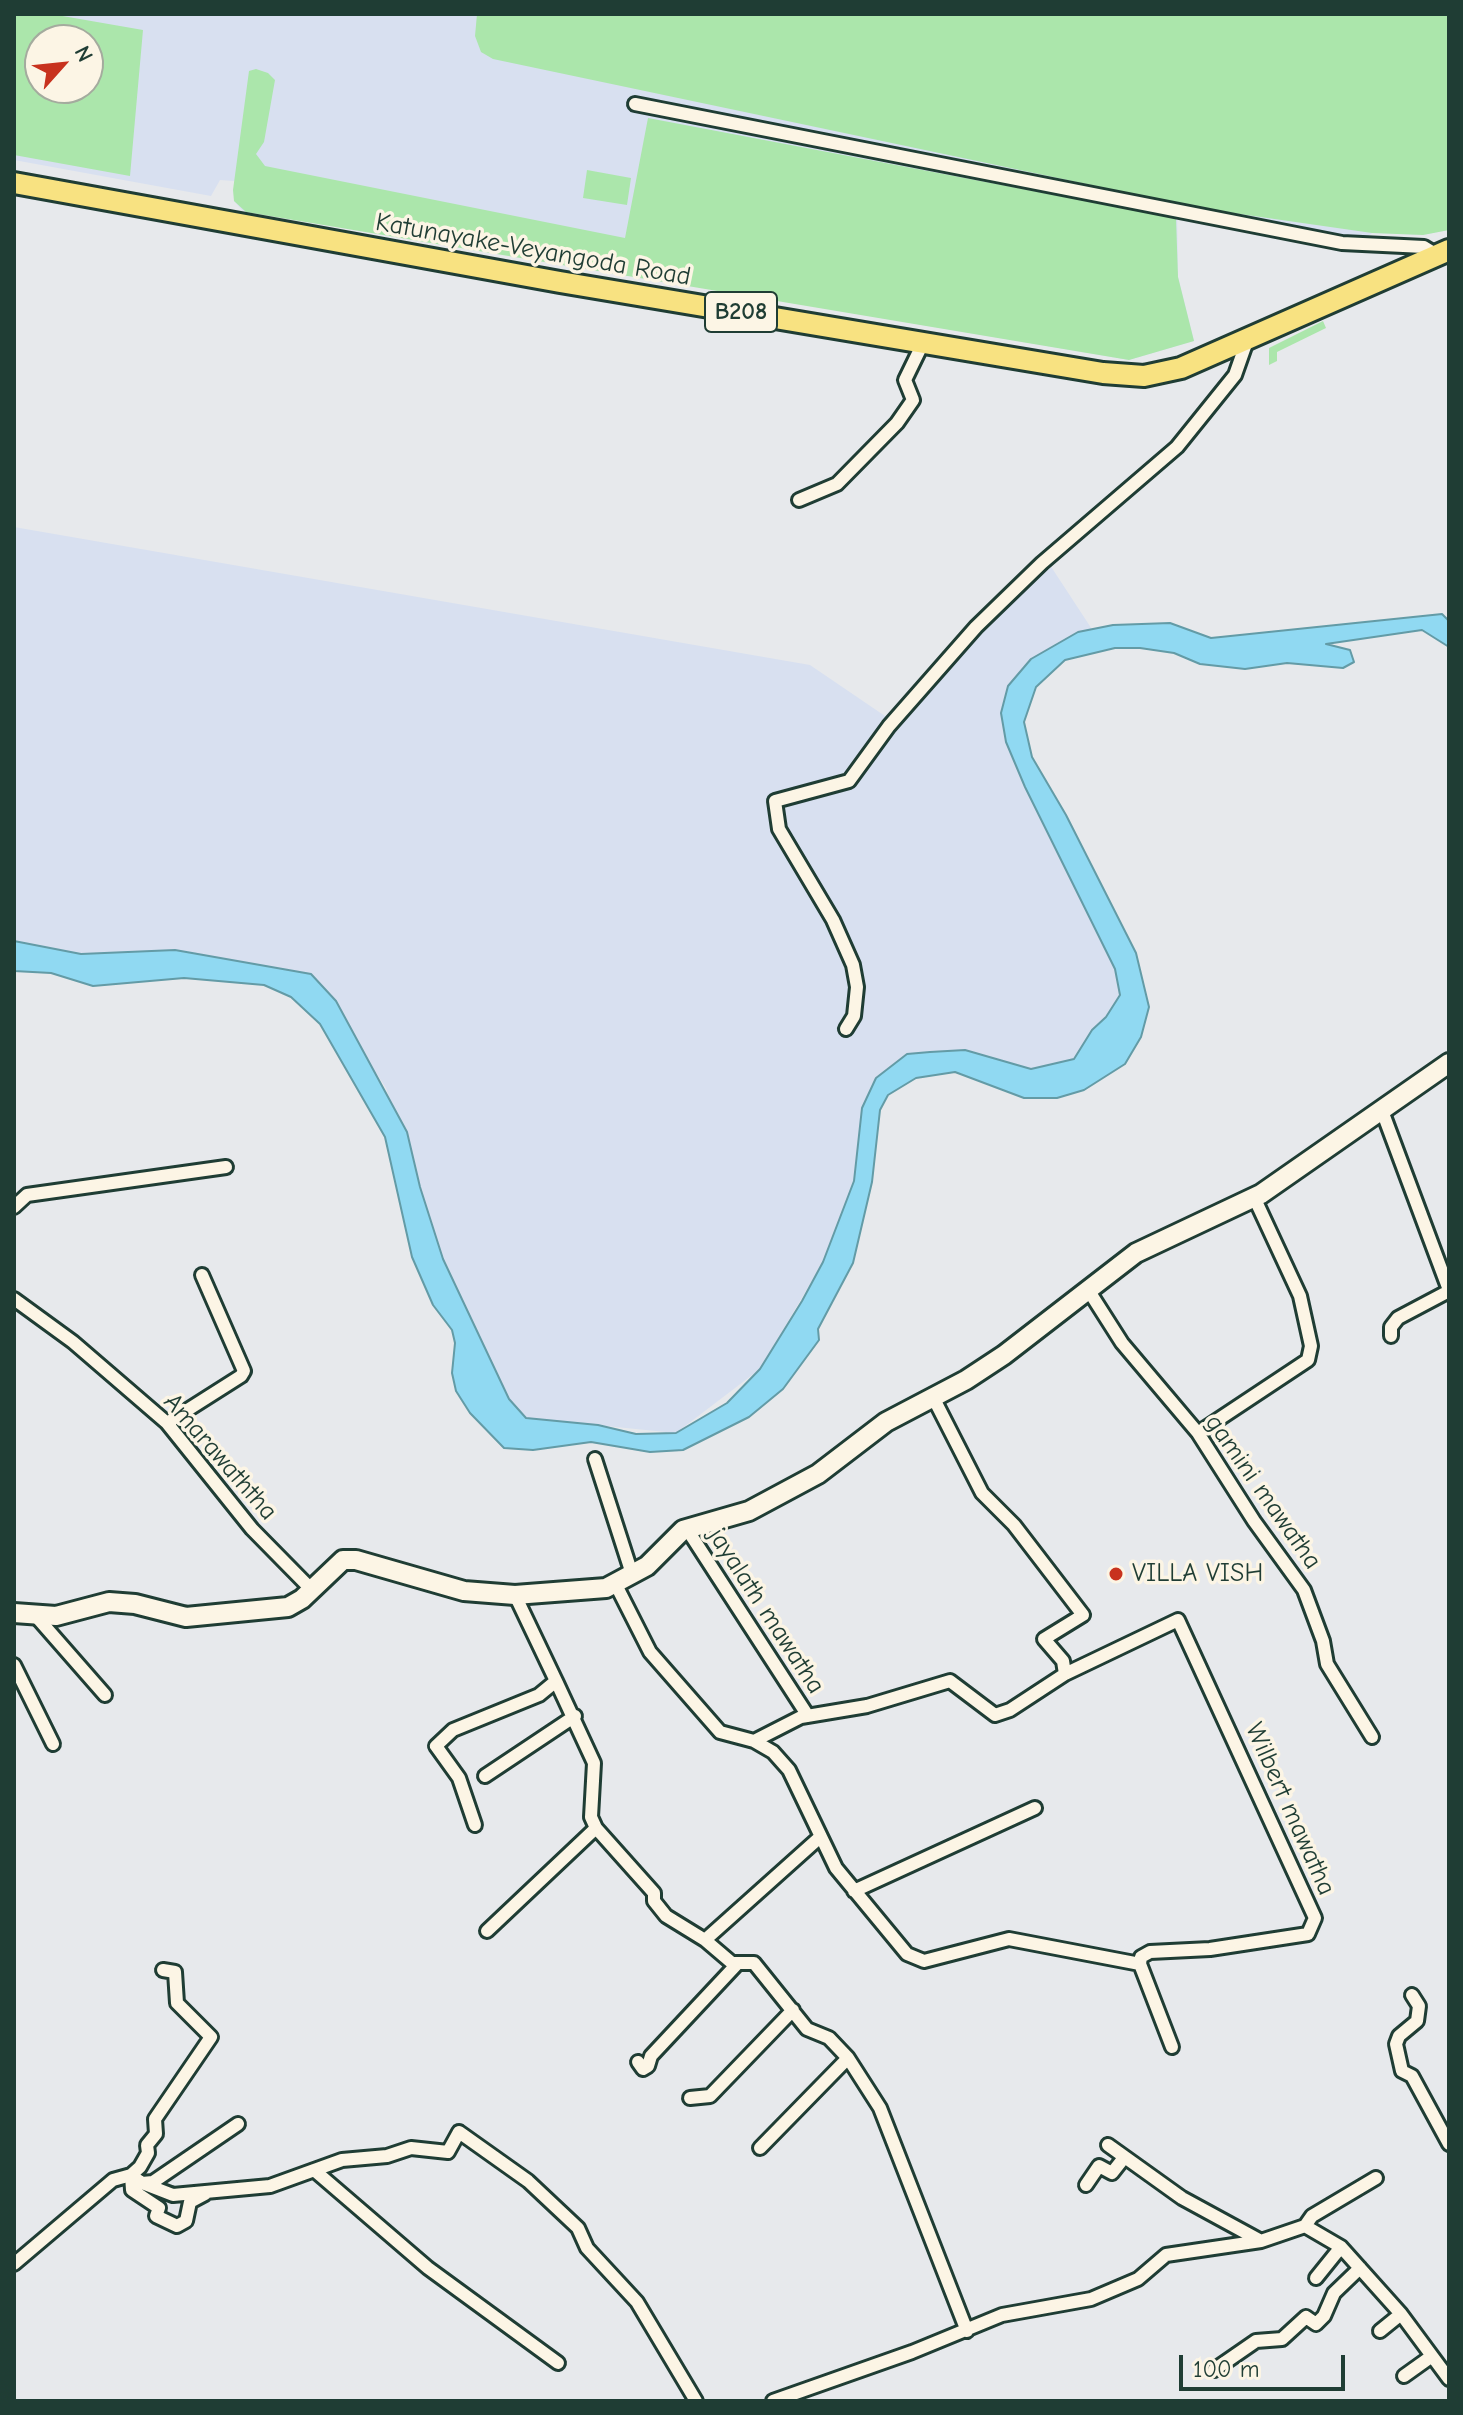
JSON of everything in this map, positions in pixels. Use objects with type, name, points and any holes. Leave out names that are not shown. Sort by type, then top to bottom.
[{"type":"main road","name":"Katunayake-Veyangoda Road","points":[[14,183],[500,272],[1103,373],[1144,376],[1181,368],[1443,252]]},
{"type":"street","points":[[635,104],[1342,243],[1424,247],[1443,252]]},
{"type":"street","points":[[846,1029],[854,1016],[857,987],[853,965],[833,920],[779,829],[775,801],[849,781],[889,726],[976,627],[1042,563],[1177,447],[1235,375],[1250,335]]},
{"type":"street","points":[[799,500],[837,484],[897,423],[913,400],[905,380],[923,343]]},
{"type":"street","points":[[14,1613],[56,1616],[109,1602],[135,1604],[186,1617],[288,1607],[312,1590],[343,1560],[356,1560],[464,1591],[515,1595],[606,1588],[647,1566],[687,1529],[749,1511],[818,1474],[886,1422],[1004,1355],[1136,1253],[1254,1197],[1449,1063]]},
{"type":"street","points":[[1381,1108],[1449,1290],[1398,1318],[1391,1327],[1391,1336]]},
{"type":"street","points":[[14,1207],[27,1195],[226,1167]]},
{"type":"street","points":[[1198,1433],[1308,1360],[1311,1346],[1300,1296],[1254,1197]]},
{"type":"street","points":[[167,1423],[241,1376],[244,1371],[202,1275]]},
{"type":"street","name":"gamini mawatha","points":[[1087,1288],[1122,1343],[1198,1433],[1254,1521],[1304,1590],[1323,1641],[1327,1664],[1372,1737]]},
{"type":"street","name":"Amarawaththa","points":[[14,1299],[73,1342],[167,1423],[252,1529],[312,1590]]},
{"type":"street","points":[[754,1741],[808,1716],[867,1706],[950,1681],[995,1715],[1010,1710],[1065,1674],[1063,1661],[1044,1639],[1083,1615],[1014,1525],[982,1493],[933,1397]]},
{"type":"street","points":[[595,1459],[632,1574]]},
{"type":"street","name":"jayalath mawatha","points":[[687,1529],[808,1716]]},
{"type":"street","points":[[615,1583],[650,1652],[720,1732],[754,1741],[773,1752],[789,1770],[836,1868],[907,1954],[924,1961],[1009,1939],[1140,1964],[1172,2047]]},
{"type":"street","points":[[515,1595],[575,1716],[594,1763],[591,1817],[596,1828],[654,1893],[654,1901],[666,1916],[705,1940],[732,1963],[754,1963],[807,2029],[829,2038],[848,2058],[880,2108],[967,2331]]},
{"type":"street","points":[[35,1615],[105,1695]]},
{"type":"street","name":"Wilbert mawatha","points":[[1065,1674],[1178,1620],[1315,1918],[1308,1934],[1210,1949],[1150,1952],[1141,1957],[1140,1964]]},
{"type":"street","points":[[14,1665],[53,1744]]},
{"type":"street","points":[[475,1825],[459,1778],[436,1746],[453,1730],[539,1695],[556,1681]]},
{"type":"street","points":[[485,1776],[575,1716]]},
{"type":"street","points":[[854,1891],[1035,1808]]},
{"type":"street","points":[[487,1931],[596,1828]]},
{"type":"street","points":[[705,1940],[819,1838]]},
{"type":"street","points":[[638,2062],[643,2069],[648,2066],[651,2056],[738,1963]]},
{"type":"street","points":[[163,1970],[175,1972],[177,2003],[211,2037],[155,2119],[156,2134],[147,2145],[148,2153],[132,2190],[159,2208],[156,2216],[177,2226],[186,2221],[194,2198],[219,2189]]},
{"type":"street","points":[[1412,1995],[1419,2006],[1417,2021],[1399,2036],[1396,2044],[1402,2071],[1412,2076],[1449,2144]]},
{"type":"street","points":[[690,2098],[710,2096],[793,2010]]},
{"type":"street","points":[[760,2148],[848,2058]]},
{"type":"street","points":[[14,2264],[113,2180],[153,2182],[238,2124]]},
{"type":"street","points":[[136,2179],[173,2195],[270,2186],[342,2160],[387,2156],[411,2148],[448,2152],[459,2132],[528,2181],[578,2228],[587,2248],[637,2302],[696,2401]]},
{"type":"street","points":[[1108,2145],[1123,2159],[1182,2198],[1261,2241]]},
{"type":"street","points":[[1086,2185],[1099,2166],[1112,2173],[1123,2159]]},
{"type":"street","points":[[314,2170],[428,2268],[558,2363]]},
{"type":"street","points":[[773,2401],[967,2331],[1002,2315],[1073,2305],[1138,2279],[1166,2255],[1261,2241],[1305,2226],[1312,2216],[1376,2178]]},
{"type":"street","points":[[1305,2226],[1335,2240],[1401,2314],[1449,2379]]},
{"type":"street","points":[[1316,2278],[1341,2247]]},
{"type":"street","points":[[1214,2370],[1256,2341],[1282,2339],[1306,2317],[1316,2324],[1324,2316],[1334,2293],[1360,2268]]},
{"type":"street","points":[[1380,2331],[1401,2314]]},
{"type":"street","points":[[1404,2376],[1432,2356]]},
{"type":"shaded area","points":[[14,14],[1449,14],[1449,230],[1423,235],[1372,233],[1363,241],[1177,203],[1178,277],[1194,341],[1129,360],[242,210],[234,201],[234,181],[220,180],[211,196],[14,160]]},
{"type":"shaded area","points":[[14,527],[810,665],[885,716],[1048,562],[1099,640],[1063,648],[1001,713],[1115,969],[1123,1011],[1093,1058],[1031,1069],[930,1052],[862,1108],[854,1181],[823,1262],[760,1369],[676,1433],[526,1418],[472,1359],[386,1088],[311,974],[14,955]]},
{"type":"green space","points":[[14,14],[51,14],[143,30],[130,176],[14,155]]},
{"type":"green space","points":[[477,14],[1449,14],[1449,230],[1423,235],[1372,233],[1205,209],[493,59],[481,52],[475,36]]},
{"type":"green space","points":[[256,69],[268,73],[275,80],[264,142],[256,154],[265,166],[625,238],[648,118],[1176,218],[1178,277],[1194,341],[1129,360],[246,212],[234,201],[233,190],[249,71]]},
{"type":"green space","points":[[587,170],[631,178],[627,205],[583,198]]},
{"type":"green space","points":[[1323,321],[1326,328],[1277,352],[1277,361],[1269,365],[1269,348]]},
{"type":"water","points":[[1442,614],[1449,621],[1449,647],[1422,630],[1326,644],[1350,650],[1354,662],[1343,668],[1287,663],[1245,669],[1200,664],[1174,653],[1115,648],[1065,660],[1036,687],[1024,722],[1032,757],[1066,815],[1136,953],[1149,1007],[1141,1037],[1125,1064],[1084,1090],[1057,1098],[1024,1098],[955,1072],[916,1078],[888,1095],[880,1110],[872,1182],[853,1263],[818,1329],[819,1340],[783,1389],[749,1417],[683,1450],[650,1452],[591,1442],[533,1450],[504,1448],[470,1413],[456,1391],[452,1373],[455,1343],[452,1330],[433,1305],[412,1257],[385,1137],[320,1024],[291,997],[264,985],[184,978],[93,986],[51,973],[14,971],[14,941],[81,954],[175,950],[311,974],[336,1001],[407,1132],[420,1187],[443,1259],[509,1399],[526,1418],[598,1425],[636,1434],[676,1433],[727,1403],[760,1369],[802,1301],[823,1262],[854,1181],[862,1108],[876,1078],[907,1054],[965,1050],[1031,1069],[1074,1059],[1120,995],[1115,969],[1006,742],[1001,713],[1008,686],[1031,659],[1078,632],[1113,625],[1170,623],[1211,638]]},
{"type":"place","name":"VILLA VISH","points":[[1116,1574]]}]
